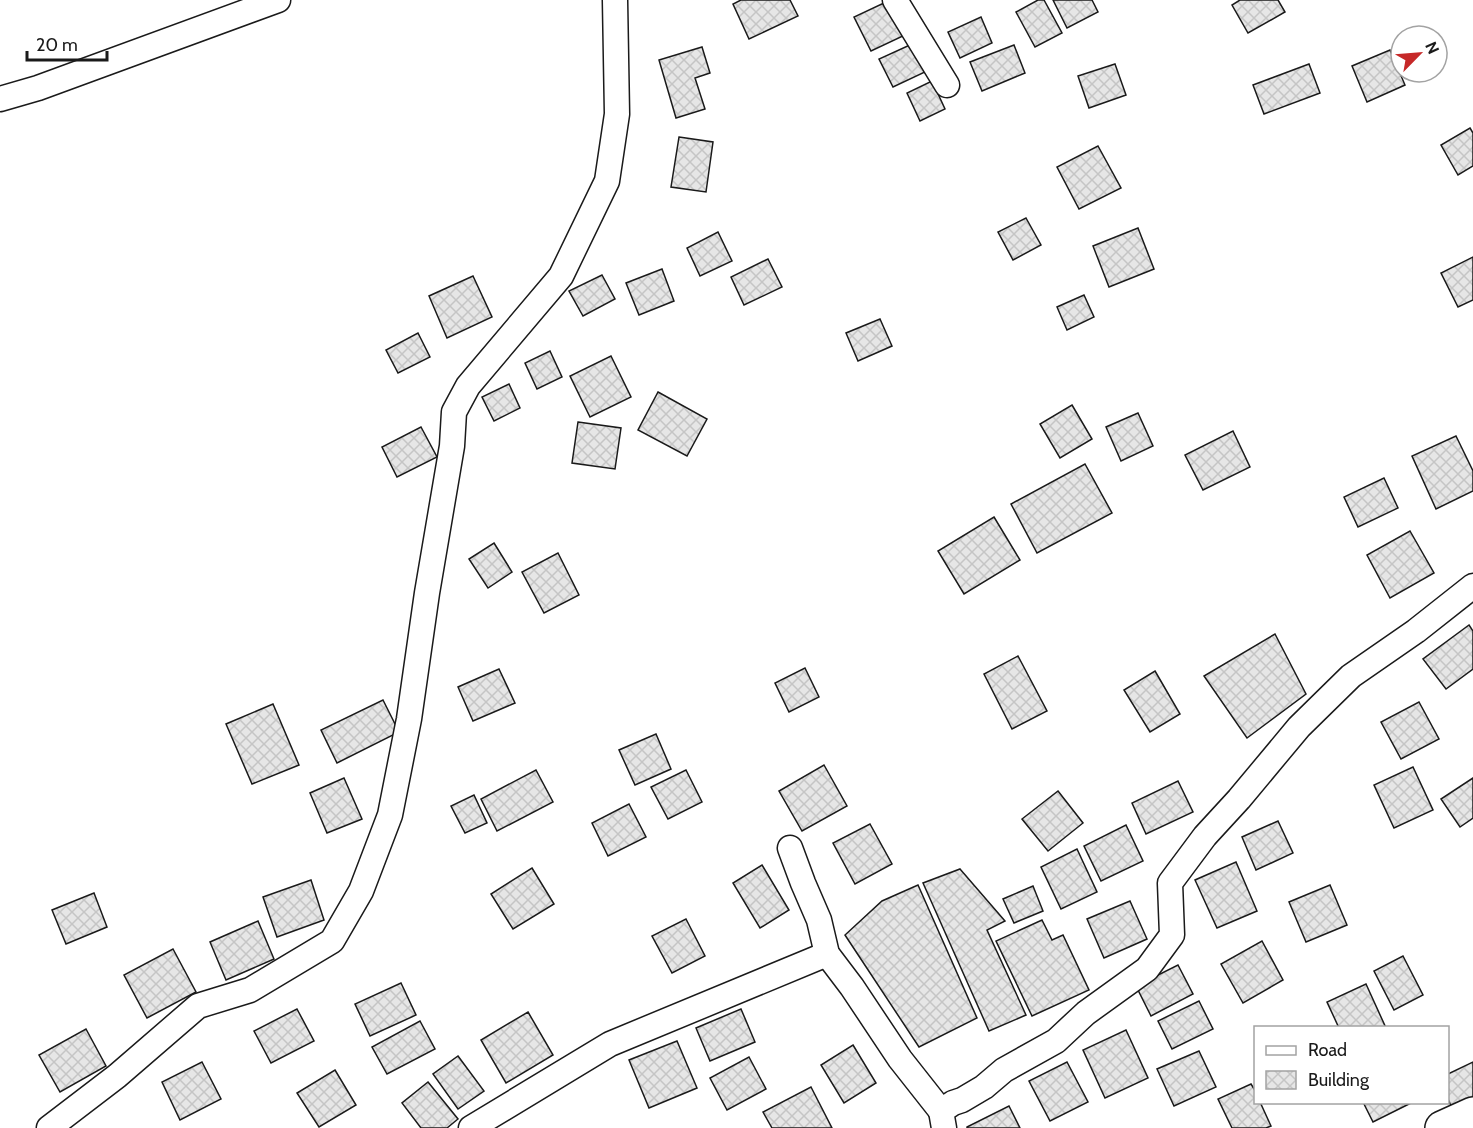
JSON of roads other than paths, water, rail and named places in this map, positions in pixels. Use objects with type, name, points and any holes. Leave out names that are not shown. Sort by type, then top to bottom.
[{"type":"street","points":[[0,99],[38,88],[278,0]]},
{"type":"street","points":[[49,1128],[117,1076],[198,1006],[250,990],[332,940],[361,891],[390,815],[409,719],[427,593],[452,446],[454,412],[468,386],[561,276],[607,181],[617,114],[615,0]]},
{"type":"street","points":[[895,0],[947,85]]},
{"type":"street","points":[[790,848],[819,920],[827,954],[942,1120],[953,1103],[984,1087],[1004,1070],[1056,1041],[1086,1013],[1147,969],[1172,936],[1170,883],[1205,836],[1299,727],[1351,676],[1416,631],[1473,586]]},
{"type":"street","points":[[471,1128],[610,1044],[827,954]]}]
